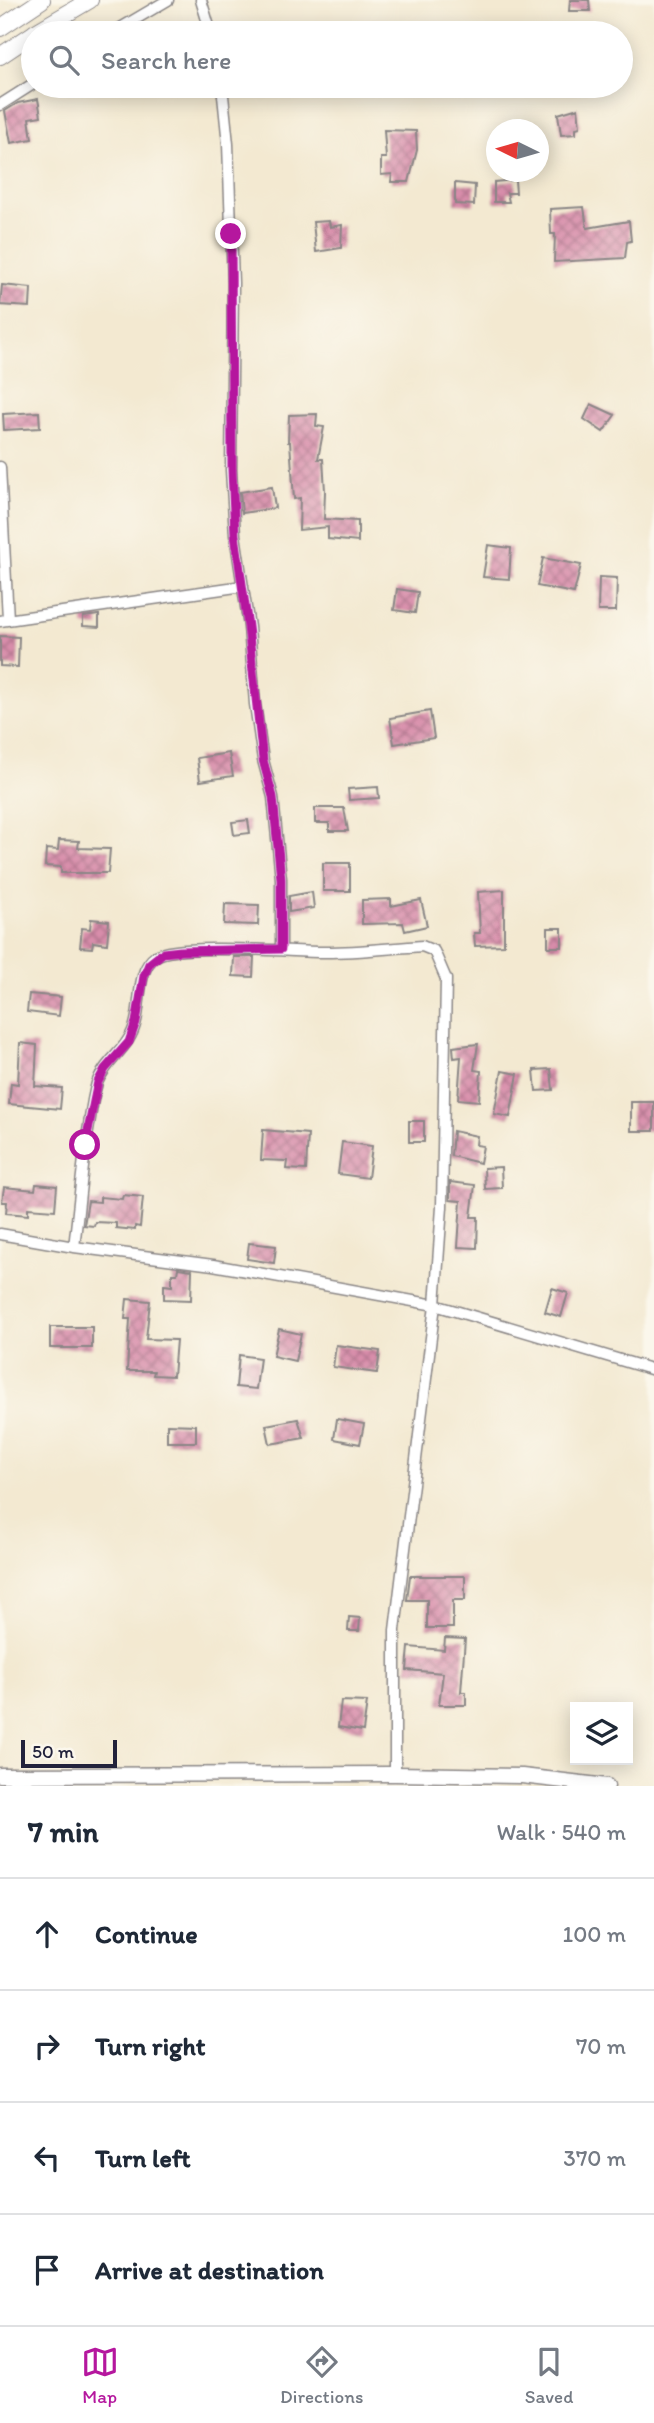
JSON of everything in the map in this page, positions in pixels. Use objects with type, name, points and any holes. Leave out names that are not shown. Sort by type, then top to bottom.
[{"type":"main road","points":[[0,28],[42,0]]},
{"type":"main road","points":[[54,21],[90,0]]},
{"type":"main road","points":[[0,56],[21,41]]},
{"type":"street","points":[[132,21],[168,0]]},
{"type":"street","points":[[201,0],[207,21]]},
{"type":"street","points":[[0,105],[21,91]]},
{"type":"street","points":[[223,98],[233,282],[232,470],[235,535],[263,760],[273,797],[281,879],[281,949]]},
{"type":"street","points":[[0,467],[4,620],[147,602],[243,586]]},
{"type":"street","points":[[74,1247],[85,1145],[98,1082],[105,1069],[129,1042],[149,964],[163,953],[181,951],[281,949],[325,952],[422,946],[434,950],[446,979],[442,1207],[435,1305],[395,1630],[395,1774]]},
{"type":"street","points":[[0,1234],[74,1247],[213,1265],[435,1305],[654,1370]]},
{"type":"street","points":[[0,1775],[522,1776],[607,1786]]},
{"type":"building","points":[[570,0],[589,0],[590,11],[569,11]]},
{"type":"building","points":[[38,99],[41,116],[29,118],[32,139],[11,143],[5,111],[18,103]]},
{"type":"building","points":[[578,108],[580,127],[576,128],[576,134],[561,135],[558,114]]},
{"type":"building","points":[[384,130],[416,131],[417,150],[409,182],[391,182],[392,174],[381,175],[381,158],[386,158]]},
{"type":"building","points":[[494,182],[515,182],[516,193],[507,193],[509,202],[494,202]]},
{"type":"building","points":[[455,183],[475,185],[474,205],[455,204]]},
{"type":"building","points":[[584,207],[587,228],[629,221],[631,241],[627,242],[625,258],[554,262],[555,234],[551,234],[550,209]]},
{"type":"building","points":[[329,221],[330,227],[342,225],[341,248],[316,252],[313,222]]},
{"type":"building","points":[[2,285],[31,288],[30,307],[0,305]]},
{"type":"building","points":[[591,404],[615,415],[603,432],[584,419]]},
{"type":"building","points":[[39,412],[40,428],[4,430],[3,414]]},
{"type":"building","points":[[317,414],[316,426],[324,427],[318,459],[323,459],[324,519],[358,521],[358,542],[328,539],[328,527],[299,530],[300,498],[294,499],[288,442],[289,415]]},
{"type":"building","points":[[272,487],[275,508],[242,513],[240,492]]},
{"type":"building","points":[[488,545],[511,548],[509,579],[483,577]]},
{"type":"building","points":[[543,558],[581,565],[574,593],[537,586]]},
{"type":"building","points":[[599,577],[617,578],[616,611],[598,611]]},
{"type":"building","points":[[397,589],[418,592],[415,613],[394,610]]},
{"type":"building","points":[[99,615],[99,627],[83,626],[83,617]]},
{"type":"building","points":[[0,636],[19,637],[18,667],[0,666]]},
{"type":"building","points":[[430,711],[434,738],[394,744],[390,718]]},
{"type":"building","points":[[229,753],[233,776],[200,781],[197,758]]},
{"type":"building","points":[[378,787],[379,798],[349,800],[348,789]]},
{"type":"building","points":[[315,808],[344,808],[348,831],[329,831],[329,823],[315,823]]},
{"type":"building","points":[[248,820],[250,833],[234,835],[232,822]]},
{"type":"building","points":[[59,840],[79,841],[78,848],[110,849],[108,873],[61,873],[61,867],[45,866],[46,849],[58,850]]},
{"type":"building","points":[[323,863],[350,863],[350,891],[323,891]]},
{"type":"building","points":[[504,890],[504,945],[475,946],[474,933],[480,933],[478,892]]},
{"type":"building","points":[[312,892],[314,908],[289,912],[289,896]]},
{"type":"building","points":[[391,899],[391,906],[421,900],[427,926],[405,931],[403,923],[362,924],[362,900]]},
{"type":"building","points":[[225,904],[259,905],[258,925],[224,924]]},
{"type":"building","points":[[91,919],[109,921],[107,944],[93,942],[92,948],[80,947],[82,928],[90,929]]},
{"type":"building","points":[[548,928],[562,928],[562,947],[548,947]]},
{"type":"building","points":[[234,957],[254,957],[253,977],[233,976]]},
{"type":"building","points":[[29,994],[61,997],[59,1016],[27,1012]]},
{"type":"building","points":[[20,1043],[37,1045],[35,1086],[62,1088],[60,1109],[9,1104],[11,1083],[18,1084]]},
{"type":"building","points":[[478,1044],[474,1070],[481,1071],[479,1101],[458,1099],[461,1057],[454,1058],[453,1047]]},
{"type":"building","points":[[551,1069],[553,1090],[536,1091],[534,1070]]},
{"type":"building","points":[[502,1071],[518,1074],[510,1117],[494,1114]]},
{"type":"building","points":[[631,1102],[654,1102],[654,1131],[631,1131]]},
{"type":"building","points":[[409,1121],[424,1121],[424,1142],[409,1142]]},
{"type":"building","points":[[263,1130],[308,1134],[306,1170],[286,1169],[287,1161],[261,1160]]},
{"type":"building","points":[[453,1131],[477,1136],[476,1145],[483,1146],[480,1163],[451,1156]]},
{"type":"building","points":[[342,1142],[372,1146],[368,1178],[338,1174]]},
{"type":"building","points":[[501,1167],[502,1188],[485,1189],[484,1168]]},
{"type":"building","points":[[450,1182],[475,1185],[471,1217],[478,1217],[477,1248],[458,1247],[461,1201],[450,1200]]},
{"type":"building","points":[[36,1184],[57,1186],[55,1210],[28,1208],[28,1215],[6,1213],[7,1202],[2,1202],[4,1187],[35,1190]]},
{"type":"building","points":[[123,1195],[143,1197],[140,1227],[135,1226],[135,1230],[116,1228],[116,1223],[95,1222],[94,1226],[84,1225],[88,1201],[100,1202],[100,1197],[122,1199]]},
{"type":"building","points":[[249,1243],[276,1246],[274,1263],[247,1259]]},
{"type":"building","points":[[178,1268],[192,1270],[191,1300],[164,1299],[164,1285],[172,1286],[172,1274],[177,1274]]},
{"type":"building","points":[[552,1288],[568,1293],[561,1317],[545,1312]]},
{"type":"building","points":[[127,1299],[150,1301],[146,1339],[176,1340],[173,1376],[153,1375],[154,1371],[127,1371],[130,1319],[125,1319]]},
{"type":"building","points":[[50,1327],[92,1327],[92,1348],[50,1348]]},
{"type":"building","points":[[279,1329],[301,1334],[295,1361],[273,1356]]},
{"type":"building","points":[[336,1345],[380,1351],[377,1373],[333,1367]]},
{"type":"building","points":[[239,1355],[260,1358],[256,1389],[236,1387]]},
{"type":"building","points":[[298,1419],[304,1438],[270,1444],[266,1425]]},
{"type":"building","points":[[337,1419],[364,1424],[360,1444],[334,1439]]},
{"type":"building","points":[[167,1424],[196,1425],[196,1442],[167,1442]]},
{"type":"building","points":[[410,1576],[465,1576],[465,1600],[453,1600],[453,1628],[427,1628],[427,1600],[407,1600]]},
{"type":"building","points":[[349,1617],[360,1618],[359,1631],[348,1631]]},
{"type":"building","points":[[445,1638],[465,1639],[461,1692],[466,1692],[466,1705],[439,1705],[443,1673],[407,1670],[409,1647],[444,1650]]},
{"type":"building","points":[[341,1701],[367,1702],[363,1731],[338,1727]]},
{"type":"route","points":[[85,1145],[98,1082],[105,1069],[129,1042],[149,964],[163,953],[281,949],[283,916],[273,797],[263,760],[235,535],[232,470],[231,234]]}]
